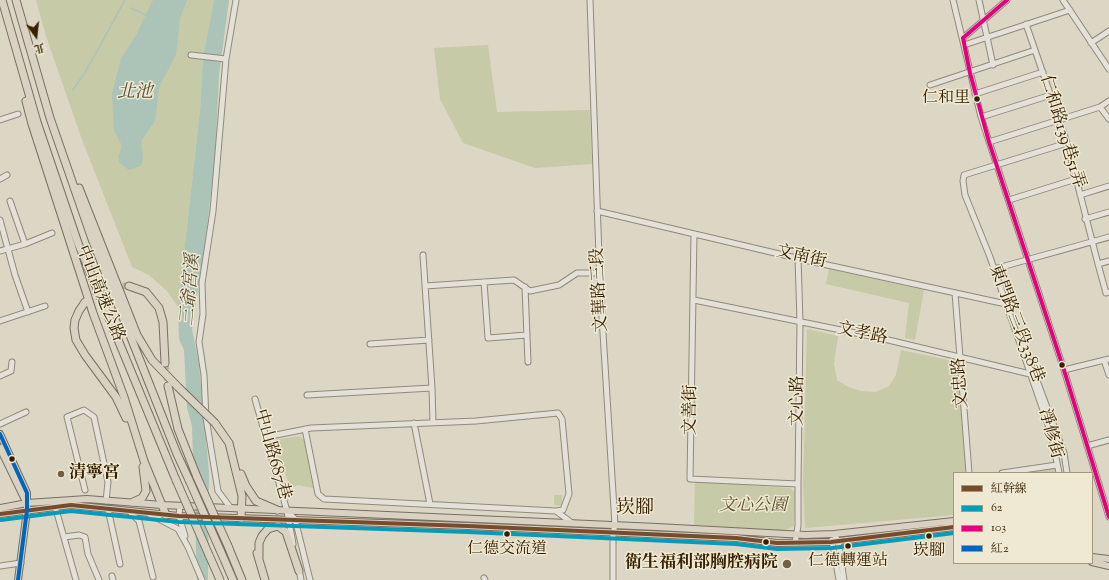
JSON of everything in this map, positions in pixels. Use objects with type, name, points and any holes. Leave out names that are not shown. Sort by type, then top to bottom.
[{"type":"highway","name":"中山高速公路","points":[[2,0],[15,50],[37,122],[78,243],[167,459],[220,580]]},
{"type":"highway","name":"中山高速公路","points":[[16,0],[50,118],[92,239],[177,454],[233,580]]},
{"type":"highway","points":[[15,50],[32,124],[144,461],[166,515]]},
{"type":"highway","points":[[50,118],[65,149],[102,250],[137,335],[152,360],[215,423],[230,443],[242,480],[252,496],[258,503],[277,510]]},
{"type":"highway","points":[[129,286],[146,292],[159,308],[162,322],[165,363]]},
{"type":"highway","points":[[85,302],[75,320],[74,328],[76,340],[85,355],[116,397],[138,443]]},
{"type":"highway","points":[[168,386],[176,425],[242,580]]},
{"type":"highway","points":[[230,443],[242,496],[241,518]]},
{"type":"highway","points":[[133,502],[142,498],[146,491],[144,461]]},
{"type":"highway","points":[[265,580],[256,547],[259,534],[276,519]]},
{"type":"highway","points":[[259,557],[259,543],[262,536],[270,528],[278,526],[286,532],[299,571]]},
{"type":"main road","points":[[0,434],[27,494],[27,507],[18,580]]},
{"type":"main road","points":[[0,448],[27,507]]},
{"type":"main road","points":[[0,514],[27,507],[87,499],[162,505],[615,525],[797,535],[834,534],[953,521]]},
{"type":"main road","points":[[0,508],[71,505],[179,516],[287,520],[295,519],[613,532],[736,538],[778,543],[834,541],[953,527]]},
{"type":"main road","points":[[1093,557],[1109,559]]},
{"type":"main road","points":[[1093,562],[1109,566]]},
{"type":"street","points":[[230,507],[218,491],[206,418],[204,375],[199,342],[203,314],[202,283],[213,211],[225,59],[236,0]]},
{"type":"street","name":"文華路三段","points":[[590,0],[597,211],[615,525],[613,532],[613,580]]},
{"type":"street","points":[[953,0],[981,118],[1064,370],[1109,517]]},
{"type":"street","points":[[979,0],[993,65]]},
{"type":"street","points":[[962,38],[1007,0]]},
{"type":"street","points":[[1063,0],[1109,69]]},
{"type":"street","points":[[964,45],[1070,10]]},
{"type":"street","name":"仁和路139巷51弄","points":[[1026,24],[1067,143],[1085,219],[1106,293],[1109,292]]},
{"type":"street","points":[[1091,42],[1109,31]]},
{"type":"street","points":[[930,85],[970,73],[1035,50]]},
{"type":"street","points":[[191,55],[225,59]]},
{"type":"street","points":[[975,94],[1043,72]]},
{"type":"street","points":[[981,118],[1051,95]]},
{"type":"street","points":[[989,142],[1100,107],[1109,100]]},
{"type":"street","points":[[1100,107],[1109,119]]},
{"type":"street","points":[[0,120],[18,114]]},
{"type":"street","points":[[997,165],[1067,143]]},
{"type":"street","name":"東門路三段338巷","points":[[997,165],[964,175],[965,195],[1006,304],[1010,308],[1064,453],[1067,472]]},
{"type":"street","points":[[0,179],[7,175]]},
{"type":"street","points":[[1009,200],[1076,179]]},
{"type":"street","points":[[1080,195],[1109,186]]},
{"type":"street","points":[[10,201],[25,244]]},
{"type":"street","name":"文南街","points":[[597,211],[798,258],[1006,304]]},
{"type":"street","points":[[1085,219],[1109,212]]},
{"type":"street","points":[[0,220],[15,275],[28,312]]},
{"type":"street","points":[[0,251],[9,250],[52,233]]},
{"type":"street","name":"文善街","points":[[694,234],[690,479],[798,484]]},
{"type":"street","points":[[994,269],[1109,237]]},
{"type":"street","points":[[423,255],[433,423]]},
{"type":"street","name":"文心路","points":[[795,543],[797,535],[800,322],[798,258]]},
{"type":"street","points":[[1098,264],[1109,261]]},
{"type":"street","points":[[425,286],[514,280],[530,291],[559,285],[577,273],[600,273]]},
{"type":"street","points":[[484,282],[488,338],[527,335]]},
{"type":"street","points":[[524,288],[528,362]]},
{"type":"street","name":"文忠路","points":[[955,293],[969,472]]},
{"type":"street","name":"文孝路","points":[[694,300],[880,338],[1030,374]]},
{"type":"street","name":"淨修街","points":[[1006,304],[1052,436],[1059,472]]},
{"type":"street","points":[[0,321],[45,306]]},
{"type":"street","points":[[370,344],[429,340]]},
{"type":"street","points":[[1064,370],[1106,359],[1109,375]]},
{"type":"street","points":[[0,376],[11,371],[12,362]]},
{"type":"street","points":[[307,395],[432,388]]},
{"type":"street","name":"中山路687巷","points":[[255,399],[287,511]]},
{"type":"street","points":[[85,490],[67,417],[84,410],[94,417],[108,482],[106,501]]},
{"type":"street","points":[[0,424],[26,412]]},
{"type":"street","points":[[266,437],[305,429],[345,425],[433,423],[558,413],[562,419],[569,494],[563,510],[556,511],[324,499],[318,494],[305,429]]},
{"type":"street","points":[[414,423],[430,504]]},
{"type":"street","points":[[1087,446],[1109,440]]},
{"type":"street","points":[[1009,472],[1057,465]]},
{"type":"street","points":[[55,506],[76,580]]},
{"type":"street","points":[[182,506],[179,516],[188,547]]},
{"type":"street","points":[[108,509],[120,564]]},
{"type":"street","points":[[129,511],[139,521],[153,577]]},
{"type":"street","points":[[287,511],[295,519],[310,580]]},
{"type":"street","points":[[287,511],[287,520],[301,580]]},
{"type":"street","points":[[556,511],[573,524]]},
{"type":"street","points":[[146,513],[176,527],[183,535],[202,580]]},
{"type":"street","points":[[834,534],[840,570],[844,580]]},
{"type":"street","points":[[64,537],[79,535],[85,537],[88,554],[99,580]]},
{"type":"street","points":[[0,566],[20,562]]},
{"type":"street","points":[[839,580],[840,570]]},
{"type":"green space","points":[[36,0],[214,0],[203,57],[200,110],[178,307],[167,291],[149,275],[132,267],[81,137],[46,36]]},
{"type":"green space","points":[[488,45],[497,112],[590,110],[592,164],[535,168],[463,143],[440,99],[434,48]]},
{"type":"green space","points":[[829,269],[924,290],[915,340],[905,338],[909,303],[826,284]]},
{"type":"green space","points":[[807,329],[838,336],[834,364],[837,380],[848,387],[861,391],[876,392],[889,386],[896,375],[901,350],[957,362],[966,472],[953,472],[953,515],[805,528],[803,485]]},
{"type":"green space","points":[[299,436],[304,440],[313,488],[298,485],[291,488],[273,444],[275,440]]},
{"type":"green space","points":[[1055,468],[1056,472],[1028,472]]},
{"type":"green space","name":"文心公園","points":[[695,481],[790,488],[795,492],[794,526],[783,531],[694,525]]},
{"type":"green space","points":[[554,495],[562,495],[562,506],[554,505]]},
{"type":"water","name":"北池","points":[[153,0],[187,0],[180,18],[176,55],[159,87],[155,121],[141,141],[143,158],[141,166],[129,170],[120,163],[118,157],[122,146],[114,130],[112,93],[121,59],[136,35]]},
{"type":"water","name":"三爺宮溪","points":[[214,0],[229,0],[219,75],[215,158],[206,236],[192,329],[199,365],[209,472],[208,580],[197,580],[192,426],[187,408],[184,350],[179,339],[178,307],[200,110],[203,57]]},
{"type":"waterway","points":[[73,90],[86,71],[125,0]]},
{"type":"waterway","points":[[131,8],[146,15]]},
{"type":"tunnel","points":[[85,302],[104,289],[115,286],[129,286]]},
{"type":"tunnel","points":[[165,363],[168,386]]},
{"type":"transit line","name":"103","points":[[963,38],[1007,0]]},
{"type":"transit line","name":"103","points":[[963,38],[970,73],[989,142],[1064,370],[1109,517]]},
{"type":"transit line","name":"紅2","points":[[0,434],[27,493],[27,510],[18,580]]},
{"type":"transit line","name":"紅幹線","points":[[0,514],[71,505],[179,516],[468,526],[736,538],[777,543],[831,542],[953,527]]},
{"type":"transit line","name":"62","points":[[1,520],[71,511],[179,522],[468,532],[736,544],[777,549],[832,548],[953,533]]},
{"type":"place","name":"仁和里","points":[[977,99]]},
{"type":"place","name":"清寧宮","points":[[61,474]]},
{"type":"place","name":"仁德交流道","points":[[507,534]]},
{"type":"place","name":"崁腳","points":[[929,536]]},
{"type":"place","name":"仁德轉運站","points":[[848,546]]},
{"type":"place","name":"衛生福利部胸腔病院","points":[[787,564]]},
{"type":"district","name":"崁腳","points":[[635,510]]}]
